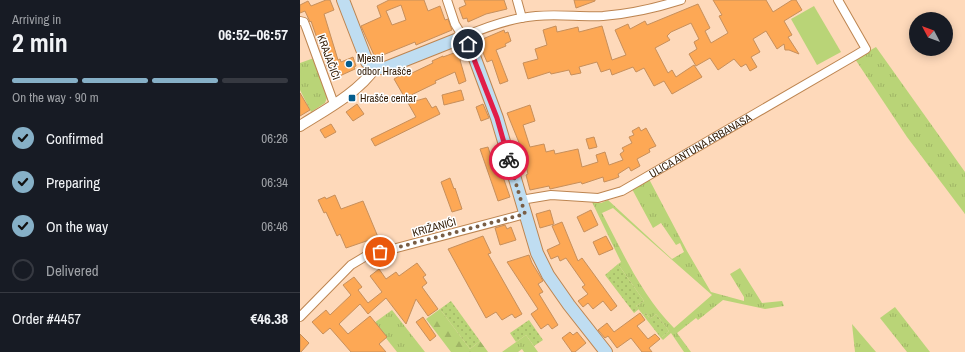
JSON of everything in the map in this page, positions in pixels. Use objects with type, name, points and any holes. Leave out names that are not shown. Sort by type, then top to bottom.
[{"type":"main road","points":[[342,0],[365,60],[375,68],[385,68],[463,37],[474,56],[497,118],[537,253],[548,275],[569,305],[606,352]]},
{"type":"street","points":[[447,0],[455,24],[463,37],[489,27],[522,18],[552,15],[604,16],[641,10],[681,0]]},
{"type":"street","points":[[517,0],[522,18]]},
{"type":"street","name":"ULICA ANTUNA ARBANASA","points":[[521,200],[551,195],[598,198],[622,191],[866,49],[838,0]]},
{"type":"street","name":"KRAJAČIĆI","points":[[300,21],[306,25],[334,104]]},
{"type":"street","points":[[300,126],[360,85],[375,68]]},
{"type":"street","name":"KRIŽANIĆI","points":[[300,317],[351,265],[367,256],[525,214]]},
{"type":"green space","points":[[814,6],[841,52],[817,65],[791,19]]},
{"type":"green space","points":[[876,47],[965,172],[965,214],[907,137],[855,59]]},
{"type":"green space","points":[[314,58],[328,95],[325,103],[311,112],[300,90],[300,63]]},
{"type":"green space","points":[[649,179],[687,251],[711,292],[744,301],[744,297],[730,274],[740,268],[762,303],[782,301],[784,306],[765,309],[723,300],[698,320],[696,318],[677,333],[691,352],[684,352],[671,333],[663,340],[661,338],[669,331],[656,314],[650,319],[646,313],[643,315],[636,306],[644,301],[618,264],[621,262],[592,202],[601,203],[608,200],[672,259],[684,252],[680,243],[676,245],[661,223],[653,228],[632,189]],"holes":[[[613,208],[712,295],[674,328],[652,302],[634,274],[602,213]]]},
{"type":"green space","points":[[618,264],[644,301],[636,306],[639,309],[634,313],[605,275]]},
{"type":"green space","points":[[451,301],[480,341],[470,349],[440,309]]},
{"type":"green space","points":[[895,307],[930,352],[907,352],[880,318]]},
{"type":"green space","points":[[440,309],[470,349],[480,341],[488,352],[451,352],[426,319]]},
{"type":"green space","points":[[392,310],[425,352],[397,352],[374,323]]},
{"type":"green space","points":[[646,313],[650,319],[656,314],[669,331],[661,338],[643,315]]},
{"type":"green space","points":[[529,320],[543,340],[534,346],[526,335],[516,342],[510,333]]},
{"type":"green space","points":[[852,324],[876,352],[855,352]]},
{"type":"green space","points":[[526,335],[538,352],[524,352],[522,349],[518,352],[502,352]]},
{"type":"building","points":[[326,0],[330,0],[334,10],[324,14],[338,60],[340,59],[341,62],[353,57],[356,66],[354,67],[355,69],[333,79],[326,64],[331,62],[326,42],[319,44],[311,21],[310,22],[305,11],[300,13],[300,5],[308,1],[311,6]]},
{"type":"building","points":[[389,0],[424,0],[428,11],[440,6],[445,20],[448,19],[452,30],[416,45],[415,42],[378,57],[374,55],[361,26],[381,17],[377,6]],"holes":[[[401,5],[406,20],[392,25],[386,11]]]},
{"type":"building","points":[[464,0],[504,0],[507,9],[486,14],[468,22],[467,18],[463,19],[459,8],[466,5]]},
{"type":"building","points":[[574,0],[595,0],[595,1],[576,8]]},
{"type":"building","points":[[713,0],[766,0],[773,12],[792,0],[796,0],[802,10],[784,21],[792,35],[788,37],[799,54],[785,50],[784,44],[777,49],[766,31],[753,39],[760,52],[751,57],[757,67],[750,71],[746,64],[741,67],[734,59],[718,70],[710,58],[696,66],[689,54],[697,49],[694,42],[699,39],[691,23],[671,32],[667,36],[670,40],[655,48],[668,73],[672,70],[676,77],[694,65],[702,77],[672,94],[664,81],[654,86],[644,68],[636,72],[633,67],[612,75],[610,69],[601,72],[597,62],[579,67],[581,73],[571,75],[569,70],[551,74],[550,72],[528,79],[523,63],[538,59],[535,49],[547,45],[543,30],[556,26],[557,32],[578,27],[579,32],[602,26],[612,60],[626,55],[615,30],[628,24],[630,29],[645,21],[647,25],[698,4],[710,28],[705,31],[711,43],[728,33],[719,16],[722,15]]},
{"type":"building","points":[[504,30],[505,33],[508,32],[511,41],[505,44],[506,46],[496,50],[508,81],[500,84],[492,60],[487,62],[478,41]]},
{"type":"building","points":[[462,50],[464,59],[460,60],[466,81],[459,84],[455,72],[435,81],[436,83],[405,98],[394,79],[410,70],[412,73],[433,63],[432,61]]},
{"type":"building","points":[[461,90],[464,100],[444,105],[442,95]]},
{"type":"building","points":[[300,93],[310,110],[300,116]]},
{"type":"building","points":[[426,98],[432,108],[436,106],[440,114],[375,146],[371,139],[416,117],[408,103]]},
{"type":"building","points":[[357,104],[364,114],[353,121],[346,112]]},
{"type":"building","points":[[483,104],[489,118],[481,121],[476,107]]},
{"type":"building","points":[[530,105],[535,121],[523,125],[530,147],[544,144],[546,152],[554,150],[555,154],[578,149],[582,167],[598,162],[596,155],[605,152],[609,165],[623,160],[620,154],[624,151],[622,148],[632,143],[629,137],[634,135],[632,131],[639,127],[641,131],[646,128],[656,146],[649,149],[650,152],[637,159],[640,166],[631,171],[629,167],[618,174],[619,177],[614,179],[604,182],[603,177],[582,184],[581,182],[550,189],[549,186],[530,190],[522,150],[507,113]]},
{"type":"building","points":[[331,124],[336,132],[325,138],[320,130]]},
{"type":"building","points":[[594,137],[597,147],[589,149],[586,139]]},
{"type":"building","points":[[488,147],[494,166],[501,163],[505,173],[502,174],[510,197],[498,201],[480,149]]},
{"type":"building","points":[[450,178],[462,209],[452,212],[441,182]]},
{"type":"building","points":[[335,195],[341,209],[363,201],[378,237],[346,248],[340,234],[337,236],[326,212],[324,213],[318,200],[325,197],[326,199]]},
{"type":"building","points":[[550,210],[554,224],[540,228],[536,214]]},
{"type":"building","points":[[591,210],[598,225],[584,232],[577,217]]},
{"type":"building","points":[[562,222],[578,261],[582,258],[617,306],[611,311],[603,301],[593,309],[588,303],[583,307],[578,301],[588,294],[582,287],[585,285],[566,258],[560,261],[558,256],[551,259],[547,250],[560,244],[552,226]]},
{"type":"building","points":[[505,225],[507,229],[511,227],[516,240],[500,245],[495,228]]},
{"type":"building","points":[[483,236],[491,253],[488,254],[522,314],[515,318],[512,314],[502,320],[496,312],[486,318],[448,249]]},
{"type":"building","points":[[606,236],[613,249],[599,255],[593,242]]},
{"type":"building","points":[[529,255],[543,281],[538,284],[543,292],[539,294],[558,325],[552,329],[548,324],[541,329],[531,314],[538,309],[507,262]]},
{"type":"building","points":[[417,263],[426,275],[423,277],[427,283],[422,287],[438,309],[428,316],[416,299],[406,324],[386,298],[368,314],[360,304],[339,324],[348,334],[370,316],[387,337],[379,344],[386,352],[351,352],[330,328],[323,334],[312,322],[326,310],[330,315],[351,295],[343,285],[354,277],[362,287],[358,290],[368,303],[382,292],[370,276],[379,269],[386,279],[396,272],[399,276]]},
{"type":"building","points":[[640,313],[645,320],[637,326],[648,339],[655,334],[660,339],[649,348],[652,352],[642,352],[631,338],[617,348],[608,336],[605,338],[598,330],[607,323],[614,332]]},
{"type":"building","points":[[423,317],[436,336],[430,341],[416,322]]},
{"type":"building","points":[[570,332],[573,335],[577,332],[586,343],[575,352],[572,352],[562,338]]},
{"type":"building","points":[[300,334],[309,343],[301,352],[300,352]]},
{"type":"way so far","points":[[380,252],[525,214],[509,160]]},
{"type":"place","name":"Mjesni odbor Hrašće","points":[[349,64]]},
{"type":"place","name":"Hrašće centar","points":[[352,98]]},
{"type":"route","points":[[468,44],[497,118],[509,160]]}]
